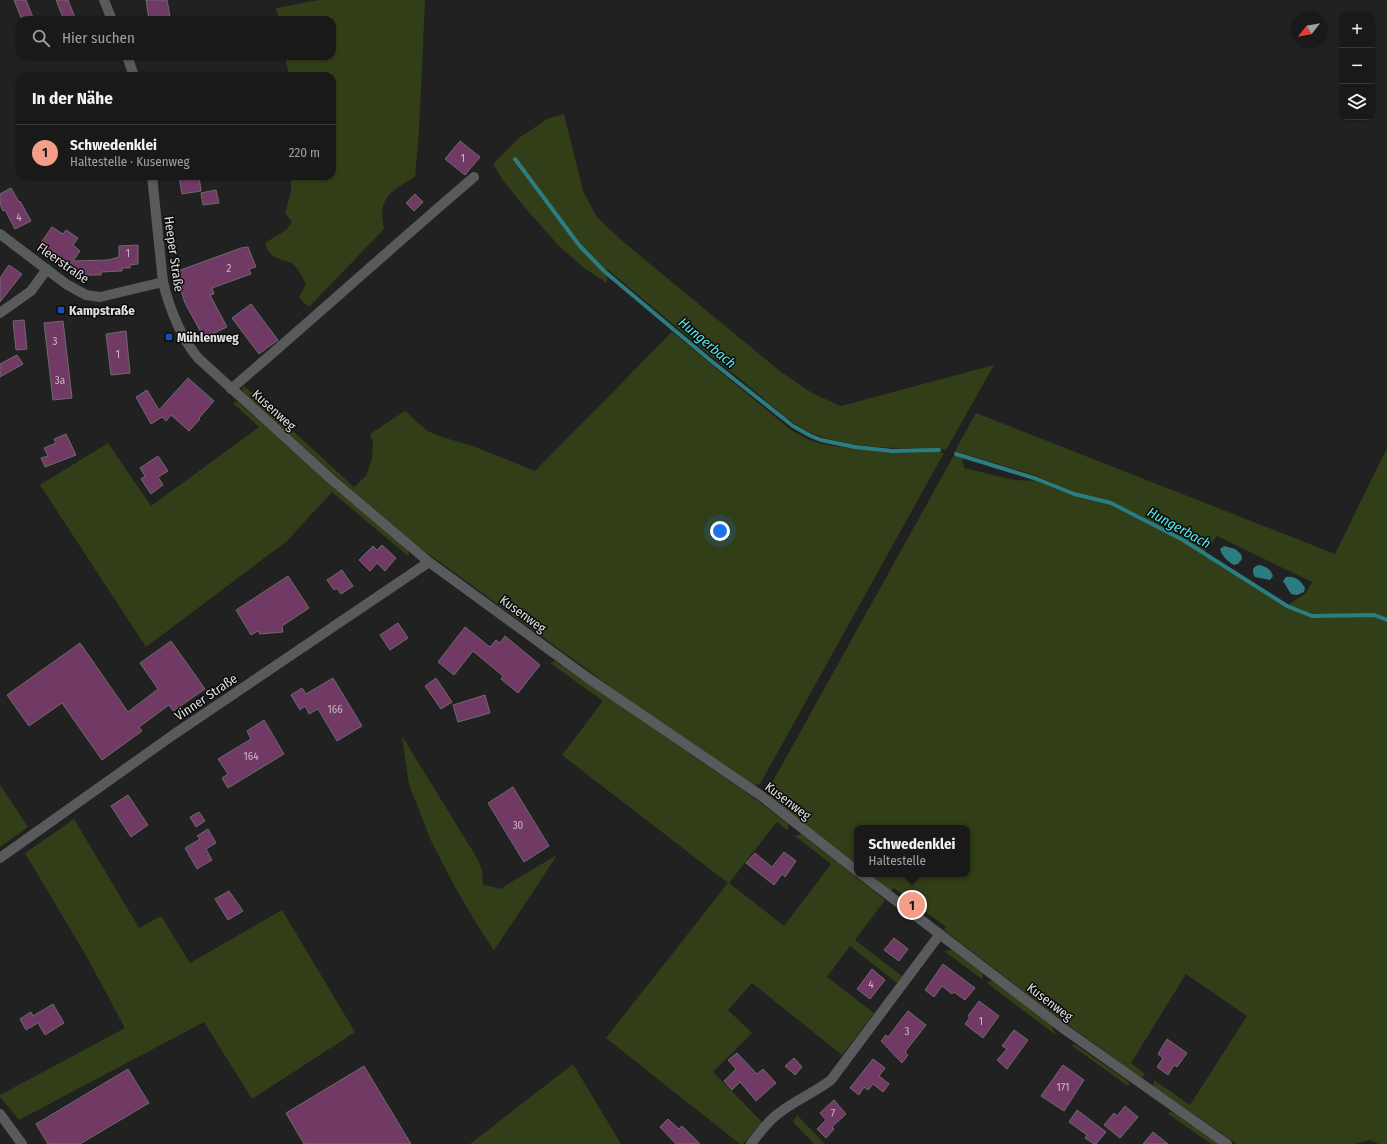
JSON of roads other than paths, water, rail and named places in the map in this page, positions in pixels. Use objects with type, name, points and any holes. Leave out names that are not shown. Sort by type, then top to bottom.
[{"type":"street","points":[[104,0],[110,16]]},
{"type":"street","points":[[128,60],[133,72]]},
{"type":"street","points":[[231,389],[307,325],[410,232],[474,177]]},
{"type":"street","name":"Heeper Straße","points":[[152,180],[163,282],[170,307],[194,353]]},
{"type":"street","name":"Fleerstraße","points":[[0,234],[76,290],[86,295],[100,297],[163,282]]},
{"type":"street","points":[[0,313],[31,291],[47,269]]},
{"type":"street","name":"Kusenweg","points":[[194,353],[231,389],[331,479],[429,562],[588,678],[760,795],[854,869]]},
{"type":"street","name":"Vinner Straße","points":[[0,858],[173,735],[429,562]]},
{"type":"street","name":"Kusenweg","points":[[865,877],[1064,1029],[1227,1144]]},
{"type":"street","points":[[751,1144],[773,1118],[786,1108],[821,1088],[831,1080],[940,934]]},
{"type":"street","points":[[0,1114],[22,1144]]},
{"type":"water","points":[[1224,546],[1235,549],[1241,554],[1242,559],[1238,564],[1234,565],[1223,556],[1220,549]]},
{"type":"water","points":[[1260,565],[1270,570],[1273,576],[1270,580],[1255,577],[1253,569]]},
{"type":"water","points":[[1286,577],[1292,577],[1299,581],[1305,588],[1304,592],[1297,595],[1291,594],[1283,581]]},
{"type":"waterway","name":"Hungerbach","points":[[515,159],[579,245],[604,271],[710,360],[793,426],[821,440],[855,447],[892,451],[939,450]]},
{"type":"waterway","name":"Hungerbach","points":[[956,454],[1037,479],[1074,494],[1111,503],[1183,540],[1287,606],[1312,616],[1374,615],[1387,620]]},
{"type":"place","name":"Kampstraße","points":[[61,310]]},
{"type":"place","name":"Mühlenweg","points":[[169,337]]},
{"type":"place","name":"Schwedenklei","points":[[912,905]]}]
